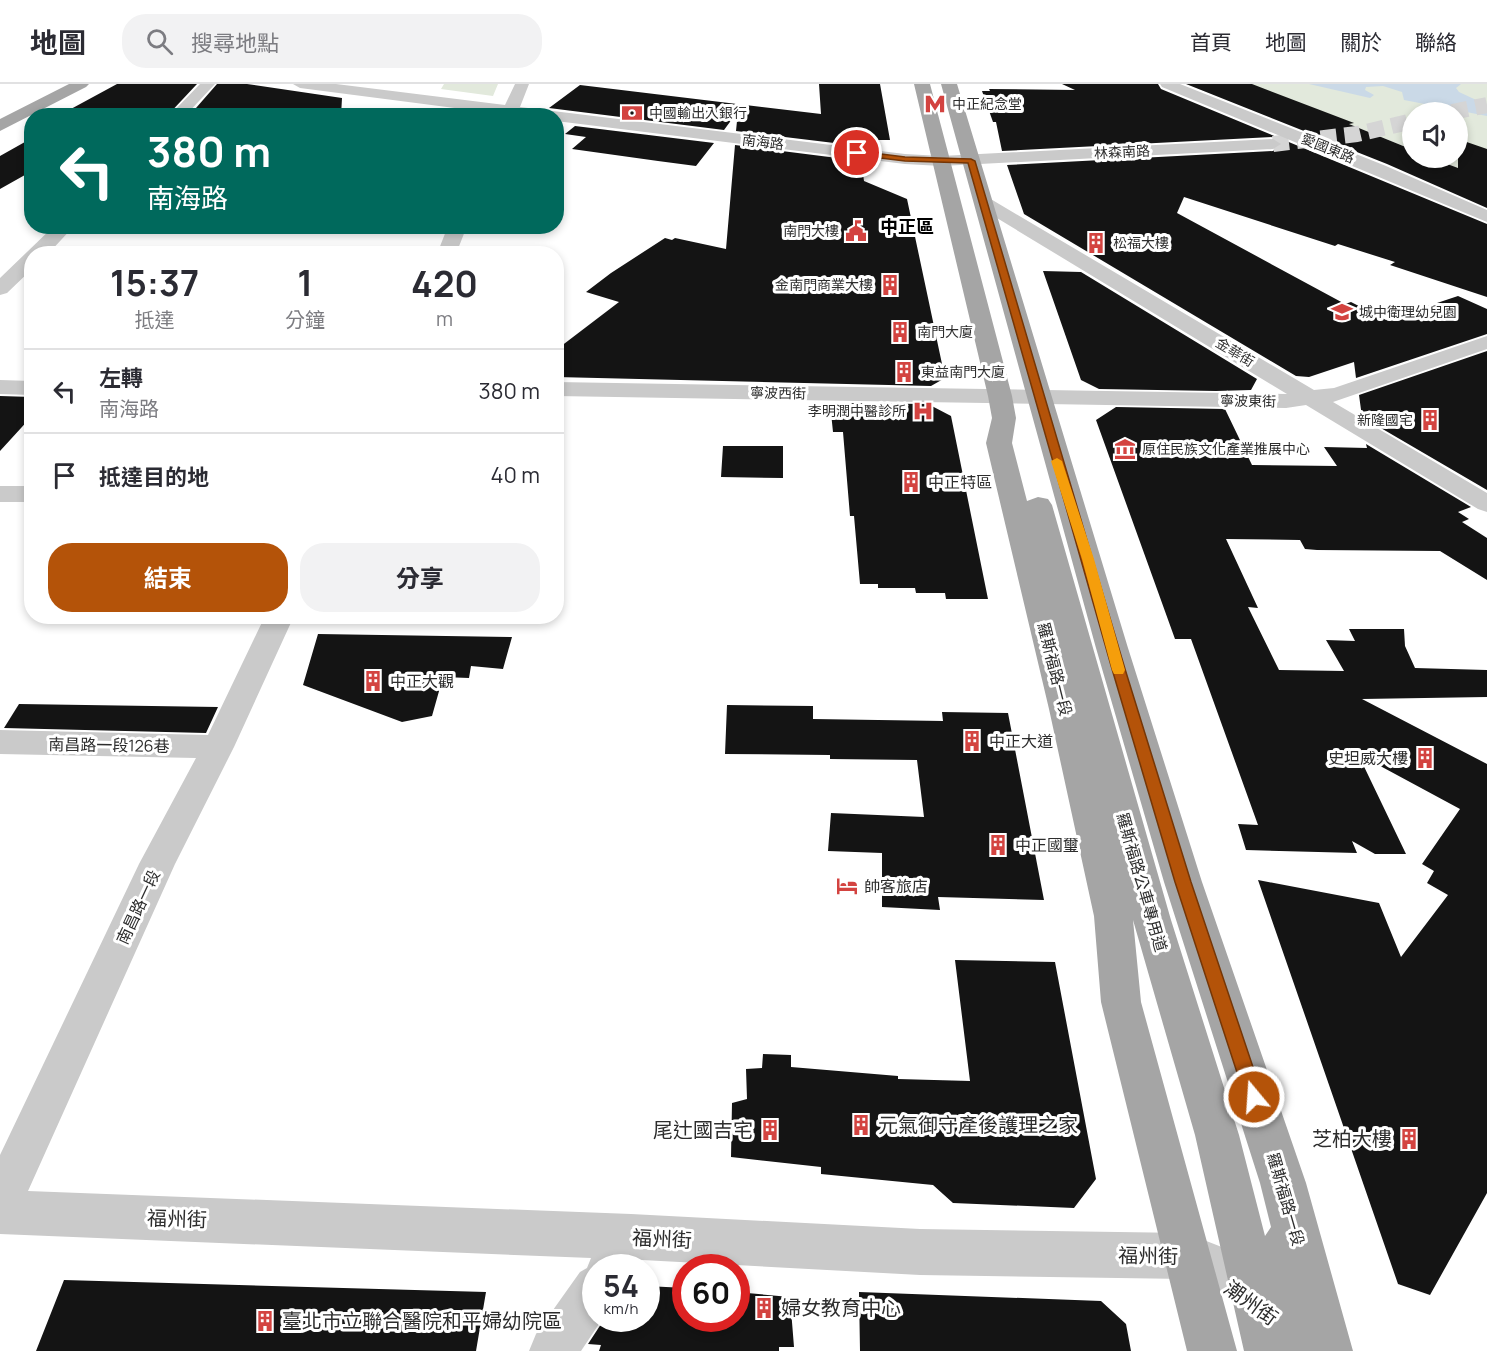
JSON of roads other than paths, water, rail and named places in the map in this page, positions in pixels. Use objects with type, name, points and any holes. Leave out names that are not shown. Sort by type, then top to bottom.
[{"type":"main road","points":[[0,111],[54,84]]},
{"type":"main road","points":[[35,108],[81,84]]},
{"type":"main road","name":"羅斯福路一段","points":[[922,84],[1002,407],[999,443],[1065,709],[1113,916],[1121,1002],[1212,1351]]},
{"type":"main road","name":"羅斯福路一段","points":[[949,84],[1183,882],[1282,1183],[1289,1325]]},
{"type":"main road","points":[[0,126],[24,114]]},
{"type":"main road","name":"羅斯福路公車專用道","points":[[1002,407],[1021,442],[1152,920],[1217,1135],[1289,1325]]},
{"type":"street","points":[[184,108],[208,84]]},
{"type":"street","name":"南海路","points":[[300,84],[473,108]]},
{"type":"street","points":[[511,108],[522,84]]},
{"type":"street","name":"愛國東路","points":[[1167,84],[1335,151],[1487,217]]},
{"type":"street","name":"愛國東路","points":[[1198,84],[1487,201]]},
{"type":"street","name":"南海路","points":[[564,117],[905,159],[971,161]]},
{"type":"street","name":"林森南路","points":[[971,161],[1274,144]]},
{"type":"street","name":"金華街","points":[[983,202],[1487,504]]},
{"type":"street","points":[[44,246],[57,234]]},
{"type":"street","points":[[0,262],[24,260]]},
{"type":"street","points":[[0,290],[24,265]]},
{"type":"street","name":"寧波東街","points":[[1002,407],[1039,397],[1286,401],[1312,398],[1338,394],[1487,342]]},
{"type":"street","points":[[0,387],[24,388]]},
{"type":"street","name":"寧波西街","points":[[564,389],[1002,407]]},
{"type":"street","points":[[0,494],[24,494]]},
{"type":"street","name":"南昌路一段","points":[[0,1200],[26,1149],[158,864],[218,747],[276,624]]},
{"type":"street","name":"南昌路一段126巷","points":[[0,742],[218,747]]},
{"type":"street","name":"福州街","points":[[0,1212],[620,1252],[920,1252],[1186,1256]]},
{"type":"street","name":"潮州街","points":[[1186,1256],[1289,1325]]},
{"type":"street","points":[[553,1351],[582,1309]]},
{"type":"water","points":[[1309,84],[1461,84],[1456,88],[1459,92],[1487,105],[1487,116],[1468,112],[1468,102],[1414,102],[1404,100],[1402,92],[1383,86],[1366,87],[1365,90],[1374,95],[1370,98]]},
{"type":"tunnel","points":[[1468,109],[1487,105]]},
{"type":"tunnel","points":[[1273,144],[1357,134],[1402,124]]},
{"type":"place","name":"中正紀念堂","points":[[935,104]]},
{"type":"place","name":"中國輸出入銀行","points":[[632,113]]},
{"type":"place","name":"南門大樓","points":[[856,231]]},
{"type":"place","name":"松福大樓","points":[[1096,243]]},
{"type":"place","name":"金南門商業大樓","points":[[890,285]]},
{"type":"place","name":"城中衛理幼兒園","points":[[1342,312]]},
{"type":"place","name":"南門大廈","points":[[900,332]]},
{"type":"place","name":"東益南門大廈","points":[[904,372]]},
{"type":"place","name":"李明潤中醫診所","points":[[923,411]]},
{"type":"place","name":"新隆國宅","points":[[1430,420]]},
{"type":"place","name":"原住民族文化產業推展中心","points":[[1125,449]]},
{"type":"place","name":"中正特區","points":[[911,482]]},
{"type":"place","name":"中正大觀","points":[[373,681]]},
{"type":"place","name":"中正大道","points":[[972,741]]},
{"type":"place","name":"史坦威大樓","points":[[1425,758]]},
{"type":"place","name":"中正國璽","points":[[998,845]]},
{"type":"place","name":"帥客旅店","points":[[847,886]]},
{"type":"place","name":"元氣御守產後護理之家","points":[[861,1125]]},
{"type":"place","name":"尾辻國吉宅","points":[[770,1130]]},
{"type":"place","name":"芝柏大樓","points":[[1409,1139]]},
{"type":"place","name":"婦女教育中心","points":[[764,1308]]},
{"type":"place","name":"臺北市立聯合醫院和平婦幼院區","points":[[265,1321]]},
{"type":"district","name":"中正區","points":[[907,227]]}]
